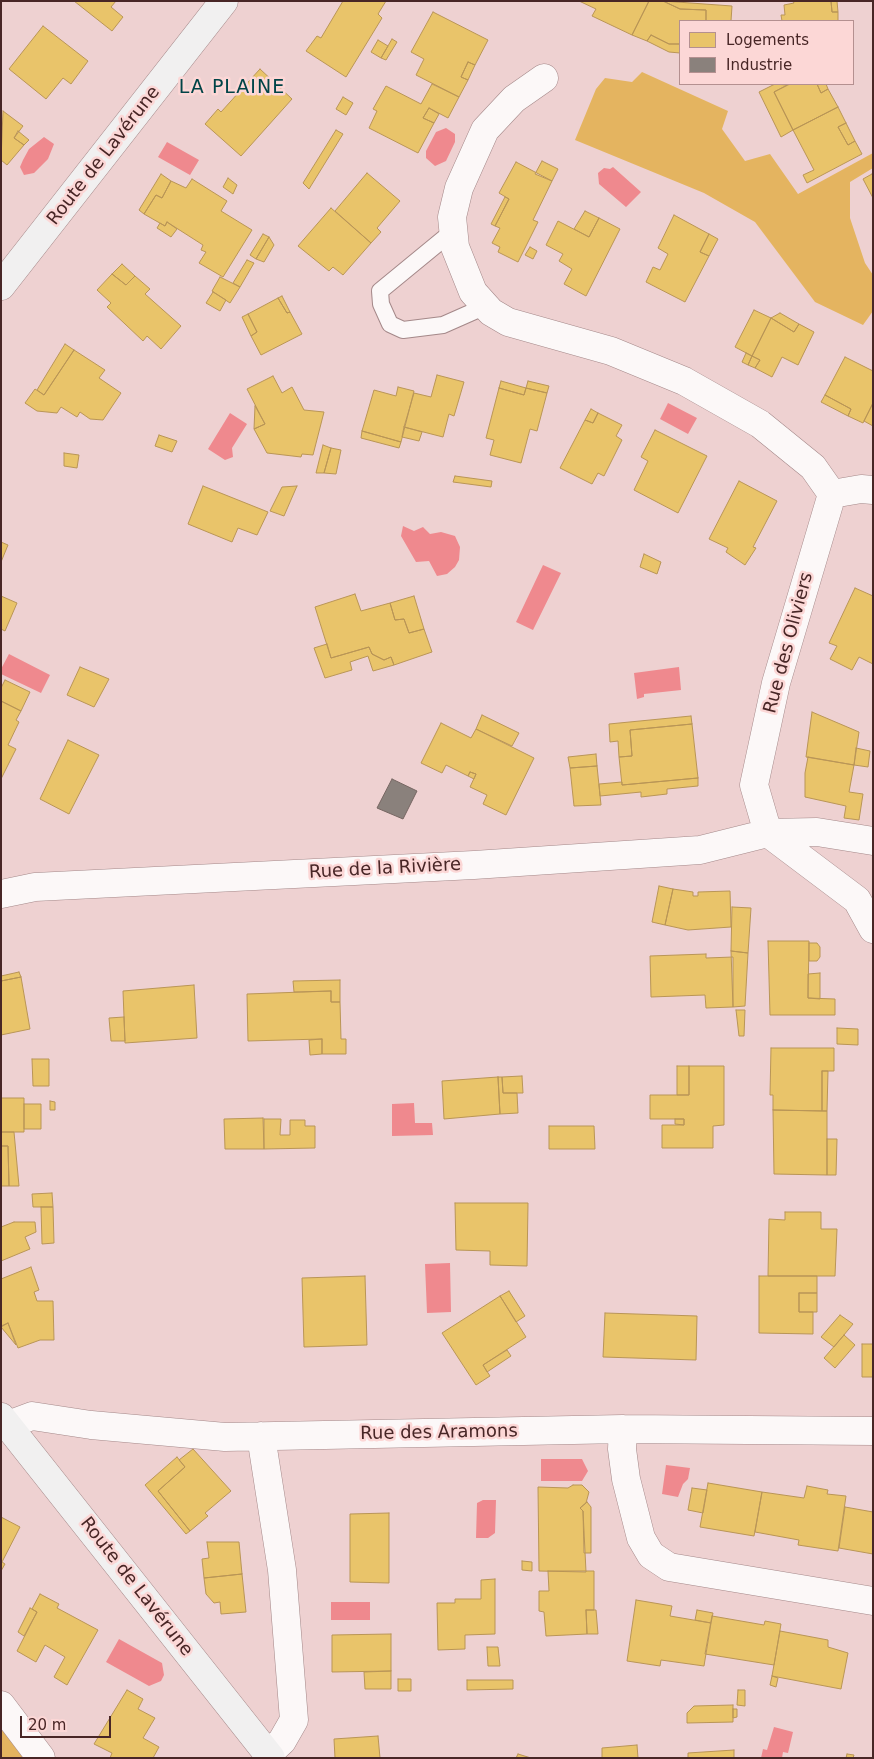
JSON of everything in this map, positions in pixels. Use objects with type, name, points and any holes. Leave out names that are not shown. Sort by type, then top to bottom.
[{"type":"street","name":"Route de Lavérune","points":[[2,284],[224,1]]},
{"type":"street","points":[[544,78],[514,99],[485,130],[459,188],[452,217],[455,248],[463,272],[473,292],[486,306],[508,322],[611,351],[684,381],[760,424],[813,467],[832,494],[860,489],[873,490]]},
{"type":"street","name":"Rue des Oliviers","points":[[768,833],[754,785],[776,683],[832,494]]},
{"type":"street","name":"Rue de la Rivière","points":[[1,894],[35,887],[474,865],[700,850],[768,833],[817,832],[873,841]]},
{"type":"street","points":[[768,833],[857,900],[873,929]]},
{"type":"street","name":"Rue des Aramons","points":[[5,1421],[32,1416],[91,1425],[225,1437],[622,1429],[873,1431]]},
{"type":"street","name":"Route de Lavérune","points":[[5,1421],[269,1756]]},
{"type":"street","points":[[622,1429],[622,1449],[626,1479],[641,1538],[651,1555],[669,1567],[873,1601]]},
{"type":"street","points":[[261,1436],[282,1570],[294,1720],[282,1741],[269,1756]]},
{"type":"street","points":[[1,1705],[41,1758]]},
{"type":"lane","points":[[453,230],[380,291],[381,304],[390,324],[403,330],[443,325],[486,306]]},
{"type":"shaded area","points":[[642,72],[728,111],[722,129],[745,161],[770,154],[798,194],[873,153],[873,168],[850,182],[850,218],[865,263],[873,275],[873,311],[863,325],[815,302],[755,222],[704,193],[575,140],[596,89],[605,78],[632,82]]},
{"type":"shaded area","points":[[446,128],[455,134],[455,142],[446,161],[435,166],[426,158],[426,151],[436,132]]},
{"type":"shaded area","points":[[44,137],[54,144],[48,159],[34,173],[24,175],[20,167],[23,160],[29,149]]},
{"type":"shaded area","points":[[167,142],[199,160],[190,175],[158,157]]},
{"type":"shaded area","points":[[613,167],[641,192],[626,207],[599,184],[598,173],[604,168],[610,169]]},
{"type":"shaded area","points":[[668,403],[697,418],[688,434],[660,419]]},
{"type":"shaded area","points":[[230,413],[247,424],[232,448],[233,457],[225,460],[208,449]]},
{"type":"shaded area","points":[[403,526],[414,531],[423,527],[430,534],[441,532],[455,536],[460,547],[459,560],[455,567],[447,574],[437,576],[429,561],[416,562],[401,536]]},
{"type":"shaded area","points":[[543,565],[561,573],[533,630],[516,622]]},
{"type":"shaded area","points":[[9,654],[50,675],[41,693],[1,674],[1,669]]},
{"type":"shaded area","points":[[679,667],[681,690],[644,694],[644,697],[637,699],[634,673]]},
{"type":"shaded area","points":[[414,1103],[415,1123],[432,1123],[433,1135],[392,1136],[392,1104]]},
{"type":"shaded area","points":[[450,1263],[451,1312],[427,1313],[425,1264]]},
{"type":"shaded area","points":[[541,1459],[582,1459],[588,1471],[582,1481],[541,1481]]},
{"type":"shaded area","points":[[666,1465],[690,1468],[688,1479],[683,1484],[678,1497],[662,1494]]},
{"type":"shaded area","points":[[483,1500],[496,1500],[495,1533],[488,1538],[476,1538],[477,1503]]},
{"type":"shaded area","points":[[331,1602],[370,1602],[370,1620],[331,1620]]},
{"type":"shaded area","points":[[119,1639],[162,1663],[164,1675],[161,1681],[149,1686],[106,1662]]},
{"type":"shaded area","points":[[1,1726],[28,1758],[1,1758]]},
{"type":"shaded area","points":[[774,1727],[793,1732],[788,1753],[783,1752],[782,1758],[761,1758],[763,1749],[767,1750]]},
{"type":"building: Logements","points":[[74,1],[116,1],[111,7],[123,17],[112,31]]},
{"type":"building: Logements","points":[[343,1],[386,1],[378,14],[382,18],[346,77],[306,51],[317,36],[321,38]]},
{"type":"building: Logements","points":[[579,1],[649,1],[632,35],[592,16],[596,9]]},
{"type":"building: Logements","points":[[649,1],[663,1],[680,9],[706,10],[706,20],[679,20],[679,44],[669,44],[651,35],[647,41],[632,35]]},
{"type":"building: Logements","points":[[663,1],[732,6],[731,20],[706,20],[706,10],[680,9]]},
{"type":"building: Logements","points":[[793,1],[831,1],[832,12],[838,12],[838,20],[782,20],[781,15],[785,15],[784,5],[794,3]]},
{"type":"building: Logements","points":[[831,1],[837,1],[838,12],[832,12]]},
{"type":"building: Logements","points":[[433,12],[488,40],[475,65],[468,62],[461,77],[468,80],[459,97],[416,75],[424,59],[411,52]]},
{"type":"building: Logements","points":[[43,26],[88,61],[71,84],[63,78],[46,99],[9,69]]},
{"type":"building: Logements","points":[[651,35],[669,44],[679,44],[679,53],[669,52],[647,41]]},
{"type":"building: Logements","points":[[392,39],[397,42],[386,60],[381,58]]},
{"type":"building: Logements","points":[[378,40],[388,46],[381,58],[371,52]]},
{"type":"building: Logements","points":[[468,62],[475,65],[468,80],[461,77]]},
{"type":"building: Logements","points":[[260,69],[292,99],[241,156],[205,124],[218,109],[221,112]]},
{"type":"building: Logements","points":[[432,84],[459,97],[448,118],[429,108],[423,118],[434,123],[418,153],[369,128],[377,111],[373,109],[386,86],[421,104]]},
{"type":"building: Logements","points":[[773,85],[787,85],[774,92],[793,130],[781,137],[759,92]]},
{"type":"building: Logements","points":[[788,85],[817,85],[821,93],[828,89],[838,107],[793,130],[774,92]]},
{"type":"building: Logements","points":[[817,85],[826,85],[828,89],[821,93]]},
{"type":"building: Logements","points":[[343,97],[353,103],[346,115],[336,109]]},
{"type":"building: Logements","points":[[838,107],[846,123],[838,127],[848,145],[855,141],[862,154],[807,183],[803,175],[814,170],[793,130]]},
{"type":"building: Logements","points":[[429,108],[439,114],[434,123],[423,118]]},
{"type":"building: Logements","points":[[3,111],[23,126],[14,138],[24,145],[7,165],[1,160]]},
{"type":"building: Logements","points":[[846,123],[855,141],[848,145],[838,127]]},
{"type":"building: Logements","points":[[336,130],[343,134],[309,189],[303,183]]},
{"type":"building: Logements","points":[[18,131],[29,140],[24,145],[14,138]]},
{"type":"building: Logements","points":[[542,161],[558,169],[552,181],[535,174]]},
{"type":"building: Logements","points":[[516,162],[552,181],[533,220],[538,222],[518,262],[498,252],[500,247],[492,243],[500,228],[495,226],[509,199],[499,193]]},
{"type":"building: Logements","points":[[367,173],[400,201],[377,228],[381,232],[371,243],[335,211]]},
{"type":"building: Logements","points":[[161,174],[171,181],[162,198],[156,195],[144,214],[139,210]]},
{"type":"building: Logements","points":[[873,175],[873,198],[863,179]]},
{"type":"building: Logements","points":[[228,178],[237,185],[233,194],[223,187]]},
{"type":"building: Logements","points":[[192,179],[227,201],[221,211],[252,230],[223,277],[199,263],[206,252],[201,250],[203,245],[167,222],[165,226],[144,214],[156,195],[162,198],[171,181],[186,188]]},
{"type":"building: Logements","points":[[505,197],[509,199],[495,226],[491,224]]},
{"type":"building: Logements","points":[[331,208],[371,243],[343,275],[333,267],[329,271],[298,246]]},
{"type":"building: Logements","points":[[585,211],[599,218],[589,237],[574,229]]},
{"type":"building: Logements","points":[[674,215],[709,234],[700,252],[709,256],[685,302],[646,282],[653,267],[660,270],[668,254],[658,248]]},
{"type":"building: Logements","points":[[599,218],[620,229],[586,296],[564,284],[572,269],[559,261],[563,254],[546,245],[558,221],[589,237]]},
{"type":"building: Logements","points":[[167,222],[177,229],[171,237],[157,228],[160,223],[165,226]]},
{"type":"building: Logements","points":[[263,234],[269,237],[256,259],[250,255]]},
{"type":"building: Logements","points":[[709,234],[718,239],[709,256],[700,252]]},
{"type":"building: Logements","points":[[269,237],[274,245],[264,262],[256,259]]},
{"type":"building: Logements","points":[[530,247],[537,251],[533,259],[525,255]]},
{"type":"building: Logements","points":[[247,260],[254,263],[240,287],[233,283]]},
{"type":"building: Logements","points":[[122,264],[135,276],[126,285],[112,274]]},
{"type":"building: Logements","points":[[112,274],[126,285],[135,276],[150,289],[145,294],[181,326],[161,349],[147,336],[143,341],[107,307],[111,303],[97,290]]},
{"type":"building: Logements","points":[[220,277],[240,287],[230,303],[212,291]]},
{"type":"building: Logements","points":[[213,292],[226,300],[220,311],[206,303]]},
{"type":"building: Logements","points":[[282,296],[290,312],[287,313],[278,298]]},
{"type":"building: Logements","points":[[278,298],[287,313],[290,312],[302,334],[261,355],[251,336],[257,332],[248,314]]},
{"type":"building: Logements","points":[[754,310],[771,318],[752,356],[735,347]]},
{"type":"building: Logements","points":[[780,313],[799,324],[794,332],[771,318]]},
{"type":"building: Logements","points":[[248,314],[257,332],[251,336],[242,317]]},
{"type":"building: Logements","points":[[771,318],[794,332],[799,324],[814,332],[798,365],[782,357],[772,377],[755,368],[760,360],[752,356]]},
{"type":"building: Logements","points":[[65,344],[74,350],[44,395],[37,390]]},
{"type":"building: Logements","points":[[74,350],[105,370],[99,378],[121,393],[103,420],[90,419],[80,412],[77,417],[61,407],[57,413],[37,411],[25,403],[35,389],[44,395]]},
{"type":"building: Logements","points":[[746,353],[752,356],[748,365],[742,362]]},
{"type":"building: Logements","points":[[752,356],[760,360],[755,368],[748,365]]},
{"type":"building: Logements","points":[[845,357],[873,371],[873,403],[863,423],[848,416],[851,409],[825,395]]},
{"type":"building: Logements","points":[[437,375],[464,382],[454,416],[449,414],[443,437],[404,427],[414,393],[431,397]]},
{"type":"building: Logements","points":[[273,376],[282,393],[292,387],[304,410],[324,412],[313,455],[302,454],[301,457],[267,453],[254,429],[265,424],[247,389]]},
{"type":"building: Logements","points":[[501,381],[526,388],[524,395],[499,388]]},
{"type":"building: Logements","points":[[528,381],[549,386],[547,393],[526,388]]},
{"type":"building: Logements","points":[[398,387],[414,391],[401,442],[362,431],[374,390],[396,396]]},
{"type":"building: Logements","points":[[499,388],[524,395],[526,388],[547,393],[537,431],[530,429],[521,463],[490,455],[494,440],[486,438]]},
{"type":"building: Logements","points":[[825,395],[851,409],[848,416],[821,402]]},
{"type":"building: Logements","points":[[873,403],[873,426],[864,421]]},
{"type":"building: Logements","points":[[255,406],[265,424],[254,429]]},
{"type":"building: Logements","points":[[591,409],[598,413],[593,423],[585,420]]},
{"type":"building: Logements","points":[[598,413],[622,425],[616,436],[622,440],[604,476],[598,473],[592,484],[560,468],[585,420],[593,423]]},
{"type":"building: Logements","points":[[404,427],[422,432],[419,441],[402,437]]},
{"type":"building: Logements","points":[[655,430],[707,456],[678,513],[634,490],[648,461],[641,457]]},
{"type":"building: Logements","points":[[362,431],[401,442],[399,448],[361,438]]},
{"type":"building: Logements","points":[[159,435],[177,441],[172,452],[155,446]]},
{"type":"building: Logements","points":[[323,445],[331,448],[324,473],[316,473]]},
{"type":"building: Logements","points":[[331,448],[341,450],[336,474],[324,473]]},
{"type":"building: Logements","points":[[64,453],[79,455],[77,468],[64,466]]},
{"type":"building: Logements","points":[[455,476],[492,481],[491,487],[453,482]]},
{"type":"building: Logements","points":[[739,481],[777,501],[753,547],[756,548],[745,565],[726,552],[728,548],[709,539]]},
{"type":"building: Logements","points":[[203,486],[268,512],[257,535],[238,528],[232,542],[188,524]]},
{"type":"building: Logements","points":[[297,486],[284,516],[270,511],[282,487]]},
{"type":"building: Logements","points":[[1,542],[8,545],[1,562]]},
{"type":"building: Logements","points":[[644,554],[661,562],[657,574],[640,567]]},
{"type":"building: Logements","points":[[855,588],[873,596],[873,664],[859,657],[852,670],[830,659],[837,646],[829,643]]},
{"type":"building: Logements","points":[[355,594],[361,611],[390,603],[395,620],[404,619],[409,633],[424,629],[432,652],[394,665],[391,657],[384,660],[372,654],[369,647],[331,658],[315,607]]},
{"type":"building: Logements","points":[[1,596],[17,603],[5,631],[1,629]]},
{"type":"building: Logements","points":[[414,596],[424,629],[409,633],[404,619],[395,620],[390,603]]},
{"type":"building: Logements","points":[[327,644],[331,658],[369,647],[372,654],[384,660],[391,657],[394,665],[373,671],[368,656],[350,662],[352,670],[325,678],[314,648]]},
{"type":"building: Logements","points":[[80,667],[109,679],[94,707],[67,695]]},
{"type":"building: Logements","points":[[5,680],[30,692],[21,711],[1,701],[1,688]]},
{"type":"building: Logements","points":[[1,701],[21,711],[16,720],[19,722],[8,745],[16,749],[1,779]]},
{"type":"building: Logements","points":[[812,712],[859,732],[854,765],[806,757]]},
{"type":"building: Logements","points":[[482,715],[519,733],[512,746],[476,729]]},
{"type":"building: Logements","points":[[691,716],[692,724],[630,730],[632,756],[619,757],[618,741],[610,742],[609,724]]},
{"type":"building: Logements","points":[[441,723],[471,738],[476,729],[534,758],[506,815],[483,804],[487,795],[470,787],[476,774],[470,772],[468,776],[446,765],[442,773],[421,763]]},
{"type":"building: Logements","points":[[692,724],[698,778],[622,785],[619,757],[632,756],[630,730]]},
{"type":"building: Logements","points":[[68,740],[99,755],[69,814],[40,799]]},
{"type":"building: Logements","points":[[856,748],[870,751],[868,767],[854,765]]},
{"type":"building: Logements","points":[[596,754],[597,766],[570,768],[568,757]]},
{"type":"building: Logements","points":[[808,757],[854,765],[849,792],[863,794],[859,820],[844,818],[846,806],[805,797],[805,773]]},
{"type":"building: Logements","points":[[597,766],[601,805],[574,806],[570,768]]},
{"type":"building: Logements","points":[[470,772],[476,774],[474,779],[468,776]]},
{"type":"building: Logements","points":[[698,778],[698,786],[667,789],[667,794],[641,797],[641,792],[600,796],[599,784],[622,782],[622,785]]},
{"type":"building: Logements","points":[[659,886],[673,889],[665,925],[652,922]]},
{"type":"building: Logements","points":[[673,889],[693,892],[693,896],[698,896],[698,892],[730,891],[731,927],[688,930],[665,925]]},
{"type":"building: Logements","points":[[732,907],[751,908],[748,953],[731,951]]},
{"type":"building: Logements","points":[[768,941],[809,941],[808,998],[835,999],[835,1015],[770,1015]]},
{"type":"building: Logements","points":[[809,943],[817,943],[820,947],[820,957],[817,961],[809,961]]},
{"type":"building: Logements","points":[[731,951],[748,953],[745,1006],[733,1007]]},
{"type":"building: Logements","points":[[706,954],[706,958],[733,957],[733,1007],[706,1008],[705,995],[651,997],[650,956]]},
{"type":"building: Logements","points":[[19,972],[21,977],[1,981],[1,976]]},
{"type":"building: Logements","points":[[820,973],[820,999],[808,998],[808,974]]},
{"type":"building: Logements","points":[[21,977],[30,1029],[1,1035],[1,981]]},
{"type":"building: Logements","points":[[340,980],[340,1002],[331,1002],[331,991],[294,992],[293,981]]},
{"type":"building: Logements","points":[[194,985],[197,1038],[125,1043],[123,991]]},
{"type":"building: Logements","points":[[331,991],[331,1002],[340,1002],[341,1039],[346,1039],[346,1054],[322,1054],[322,1039],[248,1041],[247,994]]},
{"type":"building: Logements","points":[[736,1010],[745,1010],[744,1036],[739,1036]]},
{"type":"building: Logements","points":[[124,1017],[125,1041],[111,1041],[109,1018]]},
{"type":"building: Logements","points":[[837,1028],[858,1029],[858,1045],[837,1044]]},
{"type":"building: Logements","points":[[322,1039],[322,1054],[310,1055],[309,1040]]},
{"type":"building: Logements","points":[[771,1048],[834,1048],[834,1071],[822,1071],[822,1111],[773,1110],[773,1095],[770,1095]]},
{"type":"building: Logements","points":[[32,1059],[49,1059],[49,1086],[33,1086]]},
{"type":"building: Logements","points":[[677,1066],[689,1066],[689,1095],[677,1095]]},
{"type":"building: Logements","points":[[689,1066],[724,1066],[724,1125],[713,1126],[713,1148],[662,1148],[662,1125],[684,1125],[684,1119],[650,1119],[650,1095],[689,1095]]},
{"type":"building: Logements","points":[[822,1071],[828,1071],[827,1111],[822,1111]]},
{"type":"building: Logements","points":[[522,1076],[523,1093],[503,1093],[502,1077]]},
{"type":"building: Logements","points":[[498,1077],[502,1077],[503,1093],[517,1093],[518,1113],[500,1114]]},
{"type":"building: Logements","points":[[498,1077],[500,1114],[444,1119],[442,1081]]},
{"type":"building: Logements","points":[[1,1098],[24,1098],[24,1132],[1,1132]]},
{"type":"building: Logements","points":[[50,1101],[55,1102],[55,1110],[50,1110]]},
{"type":"building: Logements","points":[[24,1104],[41,1104],[41,1129],[24,1129]]},
{"type":"building: Logements","points":[[773,1110],[827,1111],[827,1175],[774,1174]]},
{"type":"building: Logements","points":[[263,1118],[264,1149],[225,1149],[224,1119]]},
{"type":"building: Logements","points":[[264,1119],[281,1119],[280,1135],[290,1135],[290,1120],[305,1120],[305,1126],[315,1126],[315,1148],[264,1149]]},
{"type":"building: Logements","points":[[675,1119],[684,1119],[684,1125],[675,1124]]},
{"type":"building: Logements","points":[[549,1126],[594,1126],[595,1149],[549,1149]]},
{"type":"building: Logements","points":[[1,1132],[14,1132],[19,1186],[9,1186],[8,1146],[1,1146]]},
{"type":"building: Logements","points":[[827,1139],[837,1139],[836,1175],[827,1175]]},
{"type":"building: Logements","points":[[1,1146],[8,1146],[9,1186],[1,1186]]},
{"type":"building: Logements","points":[[52,1193],[53,1207],[33,1207],[32,1194]]},
{"type":"building: Logements","points":[[455,1203],[528,1203],[527,1266],[490,1265],[490,1251],[456,1250]]},
{"type":"building: Logements","points":[[41,1207],[53,1207],[54,1243],[42,1244]]},
{"type":"building: Logements","points":[[785,1212],[821,1212],[821,1229],[837,1229],[835,1276],[768,1276],[769,1219],[785,1220]]},
{"type":"building: Logements","points":[[14,1222],[35,1222],[36,1232],[25,1237],[30,1249],[1,1261],[1,1227]]},
{"type":"building: Logements","points":[[31,1267],[39,1290],[34,1292],[37,1301],[53,1301],[54,1340],[40,1340],[18,1348],[8,1323],[1,1326],[1,1279]]},
{"type":"building: Logements","points":[[365,1276],[367,1345],[304,1347],[302,1278]]},
{"type":"building: Logements","points":[[759,1276],[817,1276],[817,1293],[799,1293],[799,1312],[813,1312],[813,1334],[759,1333]]},
{"type":"building: Logements","points":[[509,1291],[525,1316],[516,1322],[500,1296]]},
{"type":"building: Logements","points":[[799,1293],[817,1293],[817,1312],[799,1312]]},
{"type":"building: Logements","points":[[500,1296],[526,1337],[483,1365],[490,1376],[476,1385],[442,1333]]},
{"type":"building: Logements","points":[[605,1313],[697,1316],[696,1360],[603,1357]]},
{"type":"building: Logements","points":[[840,1315],[853,1324],[834,1347],[821,1337]]},
{"type":"building: Logements","points":[[8,1323],[16,1345],[1,1327]]},
{"type":"building: Logements","points":[[844,1335],[855,1345],[835,1368],[824,1358]]},
{"type":"building: Logements","points":[[862,1344],[873,1344],[873,1377],[862,1377]]},
{"type":"building: Logements","points":[[507,1350],[511,1356],[487,1372],[483,1365]]},
{"type":"building: Logements","points":[[193,1449],[231,1491],[205,1513],[208,1516],[190,1531],[158,1491],[185,1467],[179,1460]]},
{"type":"building: Logements","points":[[177,1457],[185,1467],[158,1491],[190,1531],[186,1534],[145,1485]]},
{"type":"building: Logements","points":[[708,1483],[762,1492],[754,1536],[700,1527]]},
{"type":"building: Logements","points":[[573,1485],[582,1485],[589,1492],[586,1503],[580,1508],[583,1511],[586,1572],[539,1571],[538,1487],[568,1488]]},
{"type":"building: Logements","points":[[807,1486],[828,1490],[827,1494],[846,1496],[838,1551],[798,1545],[799,1540],[755,1532],[762,1492],[804,1498]]},
{"type":"building: Logements","points":[[692,1488],[707,1490],[703,1513],[688,1510]]},
{"type":"building: Logements","points":[[587,1502],[591,1507],[591,1553],[584,1553],[583,1511],[580,1508]]},
{"type":"building: Logements","points":[[845,1507],[873,1512],[873,1554],[839,1548]]},
{"type":"building: Logements","points":[[389,1513],[389,1583],[350,1582],[350,1514]]},
{"type":"building: Logements","points":[[1,1517],[20,1527],[2,1562],[5,1564],[1,1571]]},
{"type":"building: Logements","points":[[207,1542],[239,1542],[242,1574],[204,1578],[202,1559],[209,1558]]},
{"type":"building: Logements","points":[[522,1561],[532,1562],[532,1571],[522,1570]]},
{"type":"building: Logements","points":[[548,1571],[594,1571],[594,1610],[586,1610],[587,1634],[546,1636],[544,1612],[539,1611],[539,1591],[549,1591]]},
{"type":"building: Logements","points":[[242,1574],[246,1612],[221,1614],[220,1602],[214,1603],[206,1594],[204,1578]]},
{"type":"building: Logements","points":[[495,1579],[495,1634],[465,1635],[465,1649],[438,1650],[437,1603],[455,1603],[455,1599],[481,1599],[481,1580]]},
{"type":"building: Logements","points":[[40,1594],[59,1604],[57,1608],[98,1630],[67,1685],[54,1677],[65,1657],[45,1645],[36,1662],[17,1651],[37,1612],[32,1609]]},
{"type":"building: Logements","points":[[636,1600],[672,1606],[670,1616],[711,1623],[704,1666],[661,1660],[660,1666],[627,1661]]},
{"type":"building: Logements","points":[[30,1608],[37,1612],[24,1636],[18,1632]]},
{"type":"building: Logements","points":[[586,1610],[596,1610],[598,1634],[587,1634]]},
{"type":"building: Logements","points":[[697,1610],[713,1613],[711,1623],[695,1620]]},
{"type":"building: Logements","points":[[712,1616],[764,1625],[765,1621],[781,1624],[774,1665],[705,1654]]},
{"type":"building: Logements","points":[[780,1631],[828,1640],[828,1647],[848,1653],[841,1689],[772,1676]]},
{"type":"building: Logements","points":[[391,1634],[391,1671],[332,1672],[332,1635]]},
{"type":"building: Logements","points":[[487,1647],[498,1647],[500,1666],[488,1666]]},
{"type":"building: Logements","points":[[391,1671],[391,1689],[365,1689],[364,1672]]},
{"type":"building: Logements","points":[[772,1676],[778,1678],[776,1687],[770,1685]]},
{"type":"building: Logements","points":[[398,1679],[411,1679],[411,1691],[398,1691]]},
{"type":"building: Logements","points":[[467,1680],[513,1680],[513,1689],[467,1690]]},
{"type":"building: Logements","points":[[127,1690],[143,1699],[138,1709],[155,1718],[143,1738],[159,1747],[153,1758],[110,1758],[112,1753],[94,1744]]},
{"type":"building: Logements","points":[[738,1690],[745,1690],[745,1706],[737,1705]]},
{"type":"building: Logements","points":[[733,1705],[733,1722],[687,1723],[687,1713],[694,1706]]},
{"type":"building: Logements","points":[[733,1709],[737,1709],[737,1717],[733,1718]]},
{"type":"building: Logements","points":[[378,1736],[380,1758],[335,1758],[334,1739]]},
{"type":"building: Logements","points":[[637,1745],[638,1758],[602,1758],[602,1748]]},
{"type":"building: Logements","points":[[734,1750],[734,1758],[688,1758],[688,1753]]},
{"type":"building: Logements","points":[[518,1754],[531,1758],[516,1758]]},
{"type":"building: Logements","points":[[847,1754],[854,1755],[853,1758],[846,1758]]},
{"type":"building: Industrie","points":[[392,779],[417,791],[403,819],[377,808]]},
{"type":"district","name":"LA PLAINE","points":[[232,88]]}]
